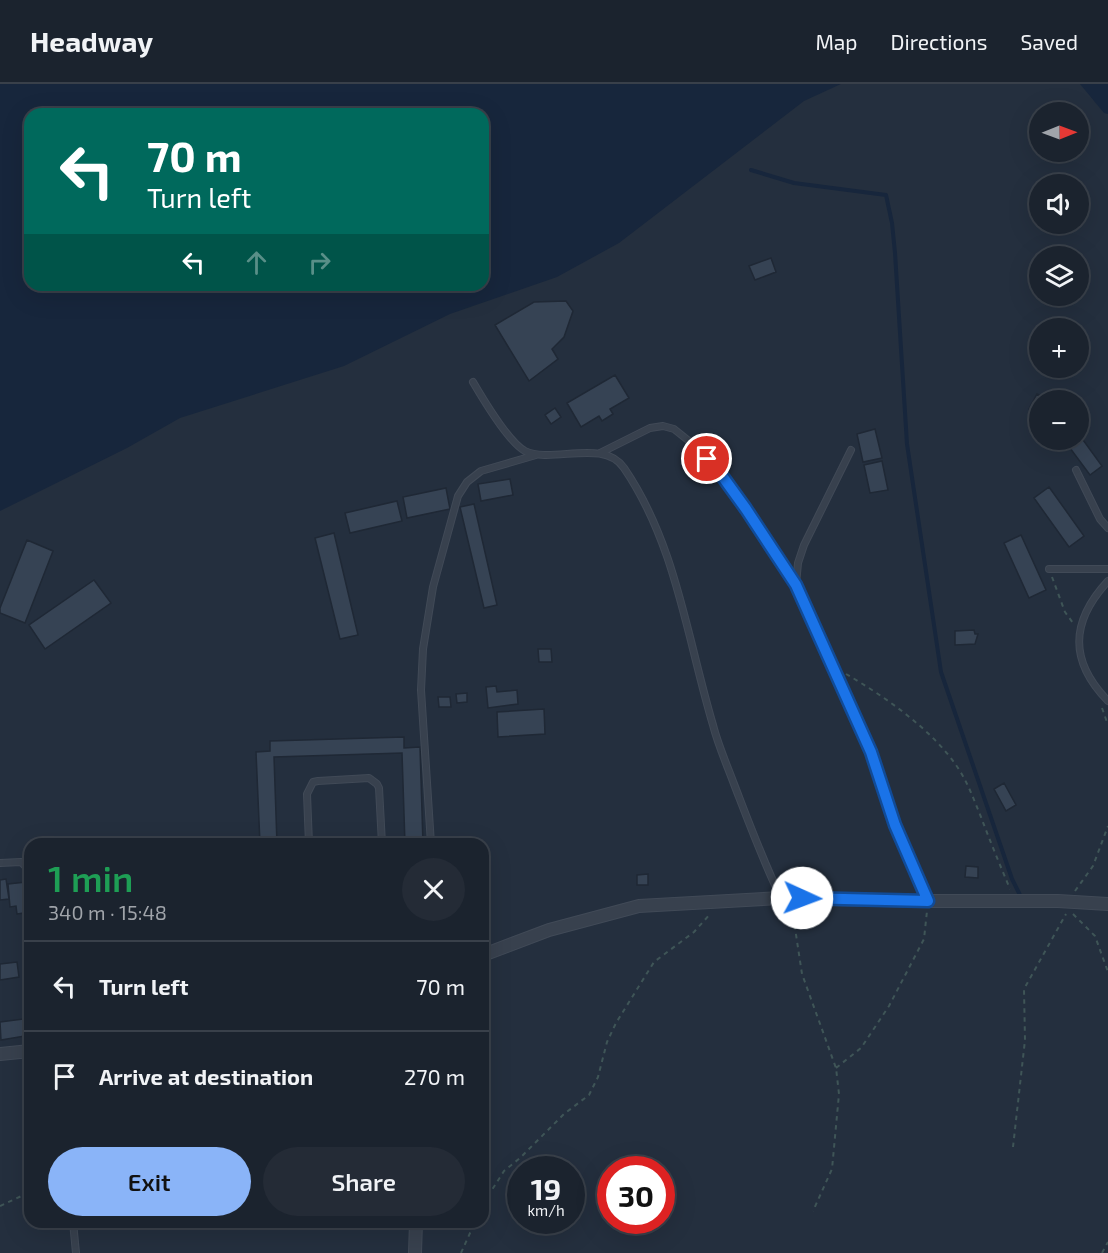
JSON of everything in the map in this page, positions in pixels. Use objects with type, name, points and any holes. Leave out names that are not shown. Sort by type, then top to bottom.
[{"type":"street","points":[[489,953],[549,930],[639,906],[781,898],[1070,901],[1108,904]]},
{"type":"street","points":[[0,1054],[24,1052]]},
{"type":"street","points":[[415,1253],[416,1228]]},
{"type":"lane","points":[[473,382],[489,410],[518,445],[524,450],[537,454]]},
{"type":"lane","points":[[599,454],[650,428],[663,426],[674,429],[694,445],[720,473],[796,585],[871,752],[895,825],[928,901]]},
{"type":"lane","points":[[796,585],[798,563],[804,545],[851,450]]},
{"type":"lane","points":[[431,838],[421,690],[423,649],[433,587],[459,496],[467,482],[481,471],[537,454],[599,454],[623,465],[653,518],[672,569],[713,727],[762,858],[781,898]]},
{"type":"lane","points":[[1076,470],[1100,519],[1108,528]]},
{"type":"lane","points":[[1049,569],[1108,569]]},
{"type":"lane","points":[[1108,581],[1090,603],[1083,617],[1079,650],[1087,675],[1108,701]]},
{"type":"lane","points":[[309,838],[307,794],[310,786],[318,781],[369,778],[380,788],[382,838]]},
{"type":"lane","points":[[0,863],[21,862],[24,865]]},
{"type":"lane","points":[[74,1228],[76,1253]]},
{"type":"path","points":[[1049,569],[1065,612],[1080,633]]},
{"type":"path","points":[[833,666],[902,711],[954,763],[970,788],[1014,900]]},
{"type":"path","points":[[1070,901],[1093,866],[1108,826]]},
{"type":"path","points":[[781,898],[795,928],[802,974],[825,1032],[836,1068],[839,1094],[832,1169],[813,1211]]},
{"type":"path","points":[[489,1195],[504,1171],[564,1114],[589,1095],[598,1077],[607,1042],[616,1023],[654,962],[694,932],[723,901]]},
{"type":"path","points":[[836,1068],[861,1048],[906,977],[924,939],[928,901]]},
{"type":"path","points":[[1013,1147],[1025,1040],[1024,989],[1069,909],[1095,936],[1108,972]]},
{"type":"path","points":[[0,1206],[24,1195]]},
{"type":"path","points":[[461,1253],[473,1228]]},
{"type":"path","points":[[1102,1253],[1108,1242]]},
{"type":"water","points":[[0,84],[841,84],[804,101],[619,243],[557,277],[450,314],[344,366],[180,418],[127,448],[0,511]]},
{"type":"water","points":[[1080,84],[1108,84],[1108,114],[1104,113]]},
{"type":"building","points":[[771,258],[776,272],[755,280],[749,266]]},
{"type":"building","points":[[566,301],[573,311],[564,337],[552,349],[558,359],[529,381],[495,325],[534,302]]},
{"type":"building","points":[[615,375],[629,398],[610,409],[613,414],[602,421],[599,416],[581,427],[567,403]]},
{"type":"building","points":[[555,408],[561,417],[551,424],[545,415]]},
{"type":"building","points":[[875,429],[882,458],[863,462],[857,434]]},
{"type":"building","points":[[1089,448],[1102,466],[1090,475],[1071,450],[1089,450]]},
{"type":"building","points":[[882,461],[888,490],[870,493],[864,465]]},
{"type":"building","points":[[510,479],[513,495],[481,501],[478,484]]},
{"type":"building","points":[[1049,487],[1084,536],[1069,547],[1034,498]]},
{"type":"building","points":[[446,488],[450,509],[407,518],[403,497]]},
{"type":"building","points":[[397,501],[402,521],[350,533],[345,513]]},
{"type":"building","points":[[474,504],[497,605],[484,608],[460,507]]},
{"type":"building","points":[[334,533],[358,635],[340,639],[315,538]]},
{"type":"building","points":[[1021,535],[1046,590],[1029,598],[1004,543]]},
{"type":"building","points":[[27,540],[53,551],[25,623],[0,613],[0,608]]},
{"type":"building","points":[[94,580],[111,603],[45,649],[29,625]]},
{"type":"building","points":[[974,630],[975,634],[978,634],[975,644],[955,645],[955,631]]},
{"type":"building","points":[[538,649],[551,649],[552,662],[539,662]]},
{"type":"building","points":[[496,686],[497,692],[517,690],[518,704],[488,708],[486,687]]},
{"type":"building","points":[[467,693],[467,702],[457,703],[456,694]]},
{"type":"building","points":[[438,697],[450,697],[451,707],[439,707]]},
{"type":"building","points":[[544,709],[545,734],[498,737],[497,712]]},
{"type":"building","points":[[404,737],[404,748],[420,747],[423,838],[405,838],[402,753],[274,757],[277,838],[260,838],[256,752],[270,751],[270,741]]},
{"type":"building","points":[[1004,783],[1016,805],[1006,811],[994,789]]},
{"type":"building","points":[[966,866],[978,867],[978,878],[965,877]]},
{"type":"building","points":[[648,874],[648,885],[637,885],[637,875]]},
{"type":"building","points":[[6,879],[9,899],[0,900],[0,880]]},
{"type":"building","points":[[24,882],[24,913],[17,914],[16,906],[10,907],[8,884]]},
{"type":"building","points":[[17,962],[19,977],[0,980],[0,964]]},
{"type":"building","points":[[23,1019],[24,1036],[1,1040],[0,1022]]},
{"type":"waterway","points":[[751,170],[794,183],[886,195],[895,253],[907,444],[941,672],[1012,879],[1021,897]]},
{"type":"route","points":[[707,459],[746,509],[796,585],[871,752],[895,825],[928,901],[802,898]]}]
